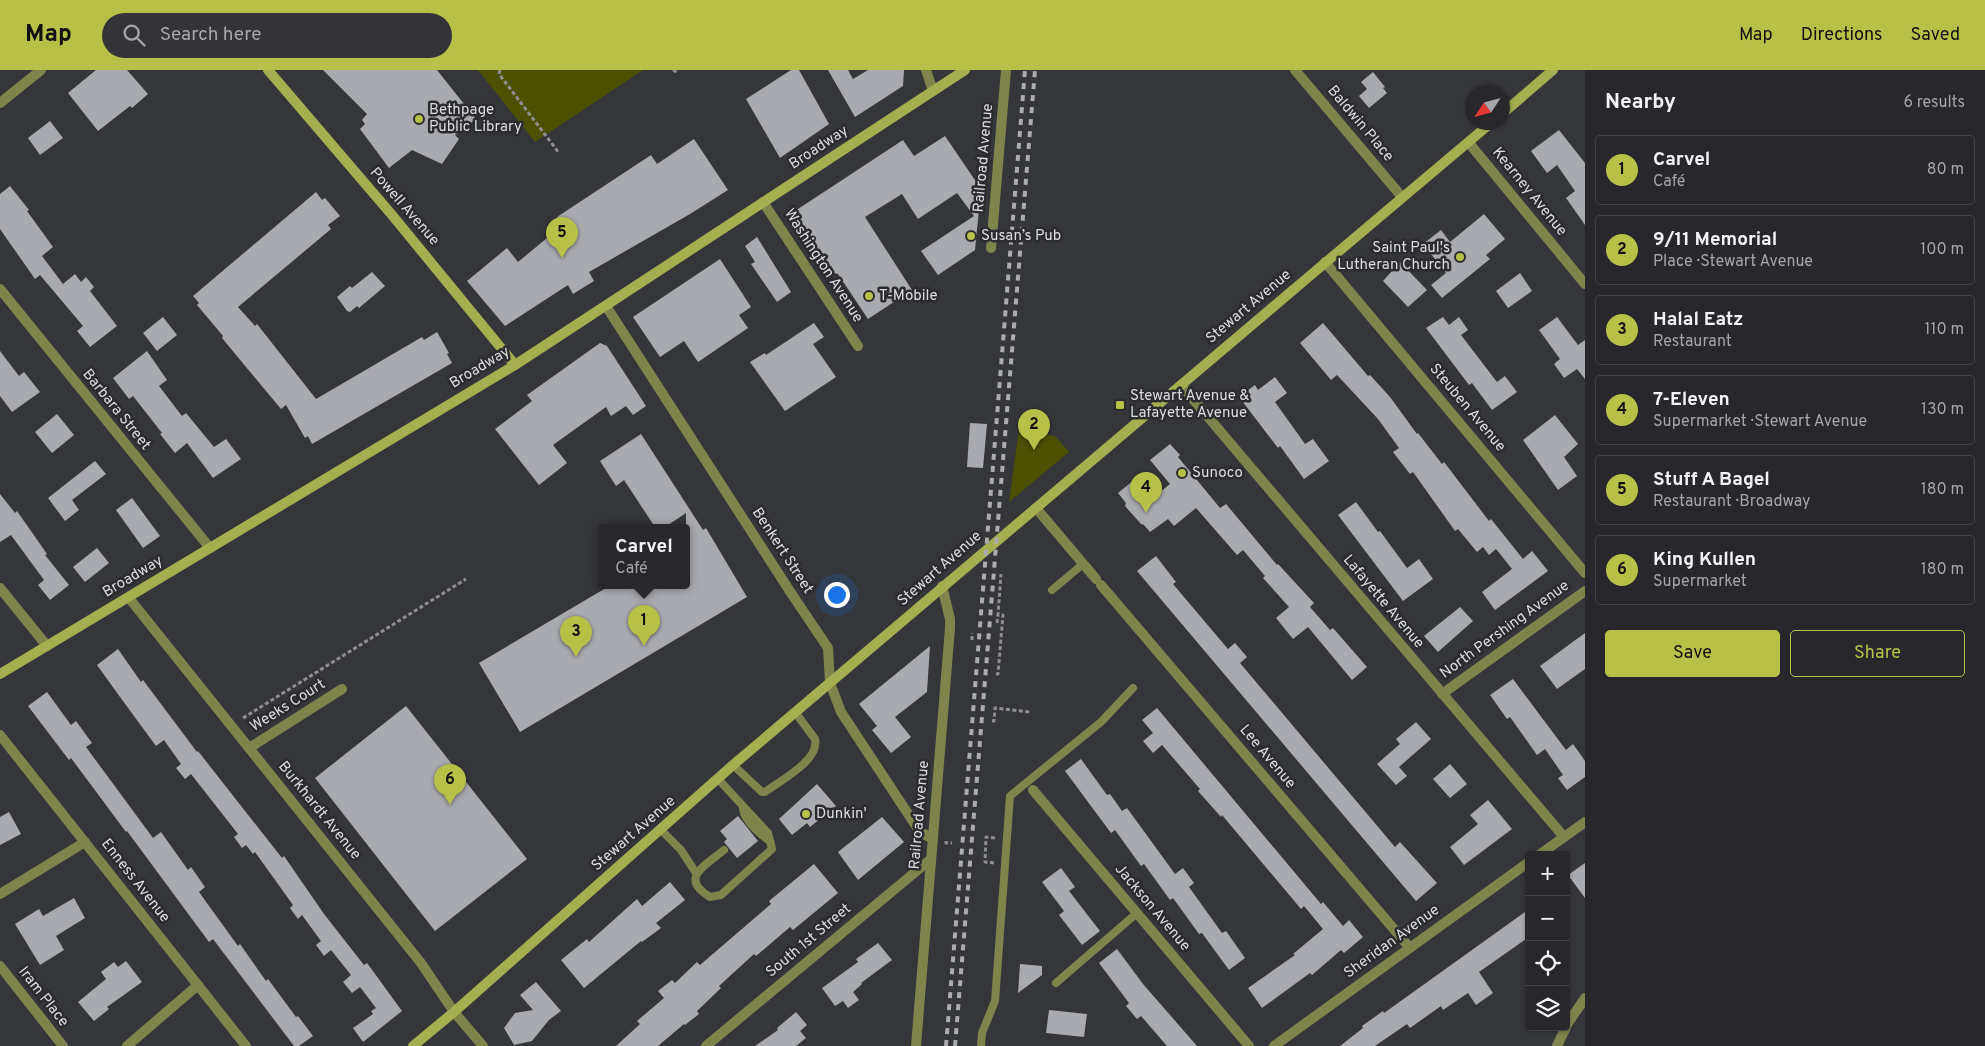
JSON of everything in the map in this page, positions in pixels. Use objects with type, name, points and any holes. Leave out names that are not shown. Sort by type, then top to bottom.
[{"type":"main road","name":"Powell Avenue","points":[[268,70],[392,214],[515,365]]},
{"type":"main road","name":"Broadway","points":[[0,674],[515,365],[965,70]]},
{"type":"main road","points":[[1510,107],[1554,70]]},
{"type":"main road","name":"Stewart Avenue","points":[[413,1046],[454,1012],[733,765],[942,586],[1483,130]]},
{"type":"street","points":[[0,103],[41,70]]},
{"type":"street","points":[[926,70],[933,91]]},
{"type":"street","name":"Railroad Avenue","points":[[992,248],[1006,70]]},
{"type":"street","name":"Baldwin Place","points":[[1294,70],[1402,197]]},
{"type":"street","name":"Kearney Avenue","points":[[1469,143],[1585,284]]},
{"type":"street","name":"Washington Avenue","points":[[764,202],[858,346]]},
{"type":"street","name":"Steuben Avenue","points":[[1325,262],[1585,573]]},
{"type":"street","name":"Barbara Street","points":[[0,289],[210,548]]},
{"type":"street","name":"Benkert Street","points":[[606,306],[828,648],[830,683],[841,712],[920,832],[933,839]]},
{"type":"street","name":"Lafayette Avenue","points":[[1180,385],[1564,837]]},
{"type":"street","name":"Lee Avenue","points":[[1036,508],[1410,948]]},
{"type":"street","name":"Railroad Avenue","points":[[916,1046],[950,628],[950,619],[942,586]]},
{"type":"street","points":[[0,588],[47,646]]},
{"type":"street","name":"North Pershing Avenue","points":[[1442,694],[1585,591]]},
{"type":"street","name":"Burkhardt Avenue","points":[[129,598],[421,963],[454,1012],[483,1046]]},
{"type":"street","name":"Weeks Court","points":[[249,748],[342,689]]},
{"type":"street","name":"Enness Avenue","points":[[0,735],[246,1046]]},
{"type":"street","name":"Jackson Avenue","points":[[1033,790],[1249,1046]]},
{"type":"street","points":[[1545,851],[1585,822]]},
{"type":"street","points":[[0,894],[85,842]]},
{"type":"street","name":"South 1st Street","points":[[706,1046],[931,859]]},
{"type":"street","name":"Sheridan Avenue","points":[[1274,1046],[1525,865]]},
{"type":"street","name":"Iram Place","points":[[0,966],[63,1046]]},
{"type":"street","points":[[127,1046],[198,986]]},
{"type":"street","points":[[1570,1021],[1585,998]]},
{"type":"street","points":[[1557,1046],[1564,1031]]},
{"type":"lane","points":[[1052,590],[1083,564]]},
{"type":"lane","points":[[981,1046],[982,1033],[995,1002],[1010,796],[1101,722],[1133,688]]},
{"type":"lane","points":[[733,765],[762,792],[765,792],[802,766],[812,755],[816,743],[795,712]]},
{"type":"lane","points":[[718,779],[768,833],[772,849],[721,895],[710,897],[699,890],[694,881],[696,873],[724,850]]},
{"type":"lane","points":[[661,830],[682,850],[696,873]]},
{"type":"lane","points":[[1056,983],[1137,913]]},
{"type":"path","points":[[500,70],[499,74],[559,153]]},
{"type":"path","points":[[673,70],[678,72]]},
{"type":"path","points":[[997,623],[1001,574]]},
{"type":"path","points":[[243,718],[466,579]]},
{"type":"path","points":[[996,674],[998,674],[1003,616],[998,615]]},
{"type":"path","points":[[972,633],[972,640]]},
{"type":"path","points":[[992,721],[994,721],[995,708],[1030,712]]},
{"type":"path","points":[[994,863],[985,862],[984,849],[986,837],[996,838]]},
{"type":"shaded area","points":[[478,70],[643,70],[535,142]]},
{"type":"shaded area","points":[[1019,429],[1055,436],[1069,452],[1009,502]]},
{"type":"building","points":[[96,70],[127,70],[148,94],[132,108],[130,106],[98,131],[68,93]]},
{"type":"building","name":"Bethpage Public Library","points":[[323,70],[437,70],[476,119],[455,135],[459,139],[442,164],[412,150],[389,168],[360,129],[365,124],[362,120],[367,114]]},
{"type":"building","points":[[791,70],[799,70],[829,124],[780,158],[746,99]]},
{"type":"building","points":[[828,70],[848,70],[853,79],[868,70],[904,70],[903,86],[855,117]]},
{"type":"building","points":[[1373,72],[1385,87],[1383,88],[1387,93],[1369,108],[1359,96],[1367,89],[1361,82]]},
{"type":"building","points":[[50,121],[63,138],[40,155],[28,138]]},
{"type":"building","points":[[1559,130],[1585,163],[1585,225],[1566,198],[1575,191],[1557,165],[1547,173],[1531,151]]},
{"type":"building","points":[[945,136],[981,189],[975,250],[938,275],[921,251],[974,216],[957,193],[918,219],[902,194],[865,217],[912,290],[868,319],[838,274],[829,272],[793,218],[795,211],[903,140],[914,156]]},
{"type":"building","points":[[694,139],[728,190],[589,272],[594,281],[573,294],[568,285],[505,326],[467,281],[507,248],[518,262],[564,224],[557,217],[651,155],[657,164]]},
{"type":"building","points":[[10,186],[29,210],[27,211],[53,247],[42,256],[63,284],[75,274],[81,282],[86,277],[94,287],[90,291],[117,326],[90,347],[77,331],[83,326],[40,275],[35,279],[0,229],[0,194]]},
{"type":"building","points":[[316,192],[322,200],[325,198],[340,216],[328,225],[331,229],[238,307],[255,326],[257,324],[316,399],[422,337],[424,340],[437,332],[449,353],[447,354],[452,363],[312,444],[308,436],[305,438],[286,405],[281,409],[222,338],[223,336],[197,305],[199,303],[193,296]]},
{"type":"building","name":"Saint Paul's Lutheran Church","points":[[1484,214],[1505,239],[1486,255],[1490,259],[1442,298],[1431,285],[1446,273],[1423,244],[1441,230],[1450,242]]},
{"type":"building","points":[[757,237],[791,292],[777,302],[751,264],[755,262],[745,246]]},
{"type":"building","points":[[720,259],[751,307],[739,315],[748,328],[698,362],[684,341],[660,357],[633,317]]},
{"type":"building","points":[[1400,262],[1427,290],[1408,307],[1383,281]]},
{"type":"building","points":[[372,272],[385,286],[359,308],[357,306],[350,312],[347,311],[337,297]]},
{"type":"building","points":[[1520,273],[1532,291],[1508,308],[1496,291]]},
{"type":"building","points":[[163,317],[177,335],[157,351],[143,333]]},
{"type":"building","points":[[1443,317],[1449,325],[1459,317],[1468,330],[1461,335],[1497,382],[1505,376],[1517,392],[1492,410],[1472,383],[1469,385],[1426,328]]},
{"type":"building","points":[[1557,317],[1578,345],[1585,340],[1585,379],[1577,369],[1564,378],[1554,364],[1560,359],[1539,330]]},
{"type":"building","points":[[814,323],[824,337],[813,344],[836,377],[785,411],[750,362],[765,353],[766,355]]},
{"type":"building","points":[[1323,323],[1368,376],[1370,375],[1390,397],[1417,434],[1442,464],[1444,462],[1489,521],[1491,519],[1523,559],[1532,551],[1548,571],[1495,610],[1482,592],[1512,569],[1496,549],[1489,555],[1483,547],[1477,552],[1458,529],[1455,531],[1413,472],[1410,474],[1393,452],[1399,448],[1378,419],[1337,375],[1331,380],[1300,343]]},
{"type":"building","points":[[600,343],[607,346],[646,406],[633,415],[626,406],[611,416],[606,407],[553,445],[567,463],[539,485],[495,429],[532,401],[527,395]]},
{"type":"building","points":[[0,351],[19,376],[24,372],[40,392],[12,412],[0,396]]},
{"type":"building","points":[[147,351],[167,380],[159,386],[182,416],[186,413],[214,447],[226,439],[241,459],[213,478],[187,443],[175,453],[133,396],[129,399],[113,378]]},
{"type":"building","points":[[1275,377],[1287,393],[1275,402],[1305,444],[1313,439],[1329,461],[1304,479],[1280,446],[1278,448],[1239,397],[1255,385],[1258,390]]},
{"type":"building","points":[[57,414],[74,435],[52,453],[35,432]]},
{"type":"building","points":[[1555,415],[1578,444],[1564,457],[1577,476],[1558,490],[1523,440]]},
{"type":"building","points":[[970,423],[987,424],[983,468],[967,467]]},
{"type":"building","points":[[641,434],[703,530],[706,528],[747,597],[520,732],[479,663],[604,589],[690,589],[690,524],[686,524],[686,513],[670,524],[653,524],[624,480],[616,486],[600,461]]},
{"type":"building","points":[[1170,444],[1180,455],[1178,457],[1220,508],[1226,504],[1277,565],[1314,603],[1310,607],[1330,630],[1333,628],[1367,667],[1352,680],[1308,627],[1293,639],[1276,618],[1289,607],[1263,578],[1265,576],[1243,550],[1237,555],[1196,508],[1174,526],[1168,519],[1150,532],[1125,506],[1126,503],[1118,493],[1134,480],[1150,500],[1170,484],[1150,460]]},
{"type":"building","points":[[95,461],[106,474],[72,500],[79,510],[65,521],[48,498]]},
{"type":"building","points":[[0,494],[15,513],[17,511],[47,554],[45,555],[69,585],[50,600],[38,585],[44,580],[11,535],[0,542]]},
{"type":"building","points":[[132,498],[160,536],[143,548],[116,510]]},
{"type":"building","points":[[1356,502],[1407,568],[1419,559],[1433,579],[1403,601],[1338,515]]},
{"type":"building","points":[[97,548],[109,563],[85,582],[73,567]]},
{"type":"building","points":[[1156,556],[1176,582],[1173,584],[1228,649],[1235,643],[1247,657],[1240,663],[1395,847],[1400,842],[1437,883],[1416,901],[1137,571]]},
{"type":"building","points":[[1460,607],[1473,621],[1438,652],[1424,636]]},
{"type":"building","points":[[1585,633],[1585,669],[1557,689],[1540,666]]},
{"type":"building","points":[[930,646],[927,692],[895,717],[911,737],[891,753],[872,730],[877,726],[859,704]]},
{"type":"building","points":[[118,649],[141,682],[143,680],[197,752],[282,858],[284,856],[324,914],[364,965],[367,963],[402,1011],[363,1042],[353,1028],[373,1014],[371,1011],[376,1008],[360,987],[352,993],[343,982],[351,975],[331,950],[324,956],[316,945],[321,941],[302,915],[298,919],[290,908],[293,905],[255,852],[253,854],[246,845],[242,848],[234,837],[238,834],[191,774],[185,779],[176,768],[181,764],[164,740],[156,746],[97,665]]},
{"type":"building","points":[[1513,679],[1566,750],[1573,744],[1585,761],[1585,777],[1567,790],[1558,778],[1563,775],[1545,749],[1537,755],[1510,717],[1507,719],[1490,695]]},
{"type":"building","points":[[47,692],[71,725],[76,721],[92,743],[86,747],[153,838],[161,832],[188,870],[191,867],[205,887],[199,892],[238,946],[240,944],[266,981],[268,979],[296,1017],[298,1016],[313,1036],[299,1046],[294,1046],[213,939],[209,942],[127,831],[28,706]]},
{"type":"building","points":[[406,706],[527,859],[435,931],[315,778]]},
{"type":"building","points":[[1157,708],[1321,904],[1323,902],[1343,926],[1349,920],[1363,937],[1344,953],[1341,950],[1312,975],[1310,973],[1262,1008],[1248,988],[1295,955],[1293,954],[1323,929],[1304,906],[1301,909],[1222,815],[1221,817],[1198,791],[1200,789],[1162,745],[1153,753],[1143,741],[1153,733],[1142,720]]},
{"type":"building","points":[[1416,722],[1431,739],[1399,767],[1407,776],[1396,785],[1377,764],[1400,744],[1396,739]]},
{"type":"building","points":[[1081,759],[1107,795],[1110,794],[1122,811],[1127,808],[1175,874],[1183,868],[1194,883],[1189,887],[1222,933],[1226,931],[1245,958],[1229,970],[1202,933],[1199,934],[1173,898],[1170,900],[1144,864],[1141,866],[1115,830],[1111,833],[1065,771]]},
{"type":"building","points":[[1450,764],[1467,784],[1450,798],[1433,779]]},
{"type":"building","name":"Dunkin'","points":[[817,784],[836,806],[810,827],[807,823],[792,835],[779,819]]},
{"type":"building","points":[[1488,800],[1512,829],[1464,865],[1450,847],[1478,824],[1470,815]]},
{"type":"building","points":[[9,812],[21,834],[0,845],[0,817]]},
{"type":"building","points":[[738,816],[758,841],[737,858],[724,842],[727,839],[720,831]]},
{"type":"building","points":[[882,817],[904,842],[858,880],[838,852]]},
{"type":"building","points":[[1585,863],[1585,898],[1570,878],[1570,874]]},
{"type":"building","points":[[814,864],[838,893],[793,930],[790,927],[756,956],[754,954],[719,986],[721,988],[697,1011],[699,1014],[658,1046],[616,1046],[640,1024],[637,1021],[664,998],[658,991],[672,980],[675,983],[697,962],[700,965],[771,904],[769,901]]},
{"type":"building","points":[[1061,868],[1075,887],[1069,891],[1100,931],[1082,945],[1059,915],[1064,911],[1042,882]]},
{"type":"building","points":[[670,882],[685,900],[656,923],[661,928],[641,941],[584,988],[561,960],[587,939],[589,942],[637,899],[642,906]]},
{"type":"building","points":[[74,898],[85,918],[56,936],[64,950],[40,965],[15,924],[39,909],[43,916]]},
{"type":"building","points":[[1525,912],[1525,940],[1479,972],[1493,993],[1476,1005],[1468,993],[1443,1010],[1441,1006],[1410,1028],[1407,1024],[1375,1046],[1340,1046],[1363,1028],[1362,1026],[1383,1011],[1384,1013]]},
{"type":"building","points":[[878,943],[892,960],[861,983],[853,992],[859,1000],[848,1008],[843,1001],[835,1006],[822,988],[858,962],[856,959]]},
{"type":"building","points":[[1117,949],[1143,984],[1197,1046],[1167,1046],[1141,1016],[1137,1019],[1126,1006],[1129,1003],[1099,963]]},
{"type":"building","points":[[126,961],[142,982],[107,1007],[109,1009],[94,1021],[78,1002],[106,979],[101,972],[114,962],[118,967]]},
{"type":"building","points":[[1020,964],[1042,966],[1042,975],[1018,993]]},
{"type":"building","points":[[536,982],[561,1011],[549,1020],[532,1041],[514,1045],[504,1028],[515,1013],[533,1010],[520,995]]},
{"type":"building","points":[[1049,1010],[1087,1014],[1084,1037],[1046,1033]]},
{"type":"building","points":[[796,1012],[807,1025],[800,1031],[806,1038],[796,1046],[755,1046],[778,1030],[777,1028]]},
{"type":"railway","points":[[946,1046],[1025,70]]},
{"type":"railway","points":[[955,1046],[1035,70]]},
{"type":"place","name":"Bethpage Public Library","points":[[419,119]]},
{"type":"place","name":"Susan’s Pub","points":[[971,236]]},
{"type":"place","name":"Saint Paul's Lutheran Church","points":[[1460,257]]},
{"type":"place","name":"Stuff A Bagel","points":[[562,258]]},
{"type":"place","name":"T-Mobile","points":[[869,296]]},
{"type":"place","name":"Stewart Avenue & Lafayette Avenue","points":[[1120,405]]},
{"type":"place","name":"9/11 Memorial","points":[[1034,450]]},
{"type":"place","name":"Sunoco","points":[[1182,473]]},
{"type":"place","name":"7-Eleven","points":[[1146,513]]},
{"type":"place","name":"Carvel","points":[[644,646]]},
{"type":"place","name":"Halal Eatz","points":[[576,657]]},
{"type":"place","name":"King Kullen","points":[[450,805]]},
{"type":"place","name":"Dunkin'","points":[[806,814]]}]
